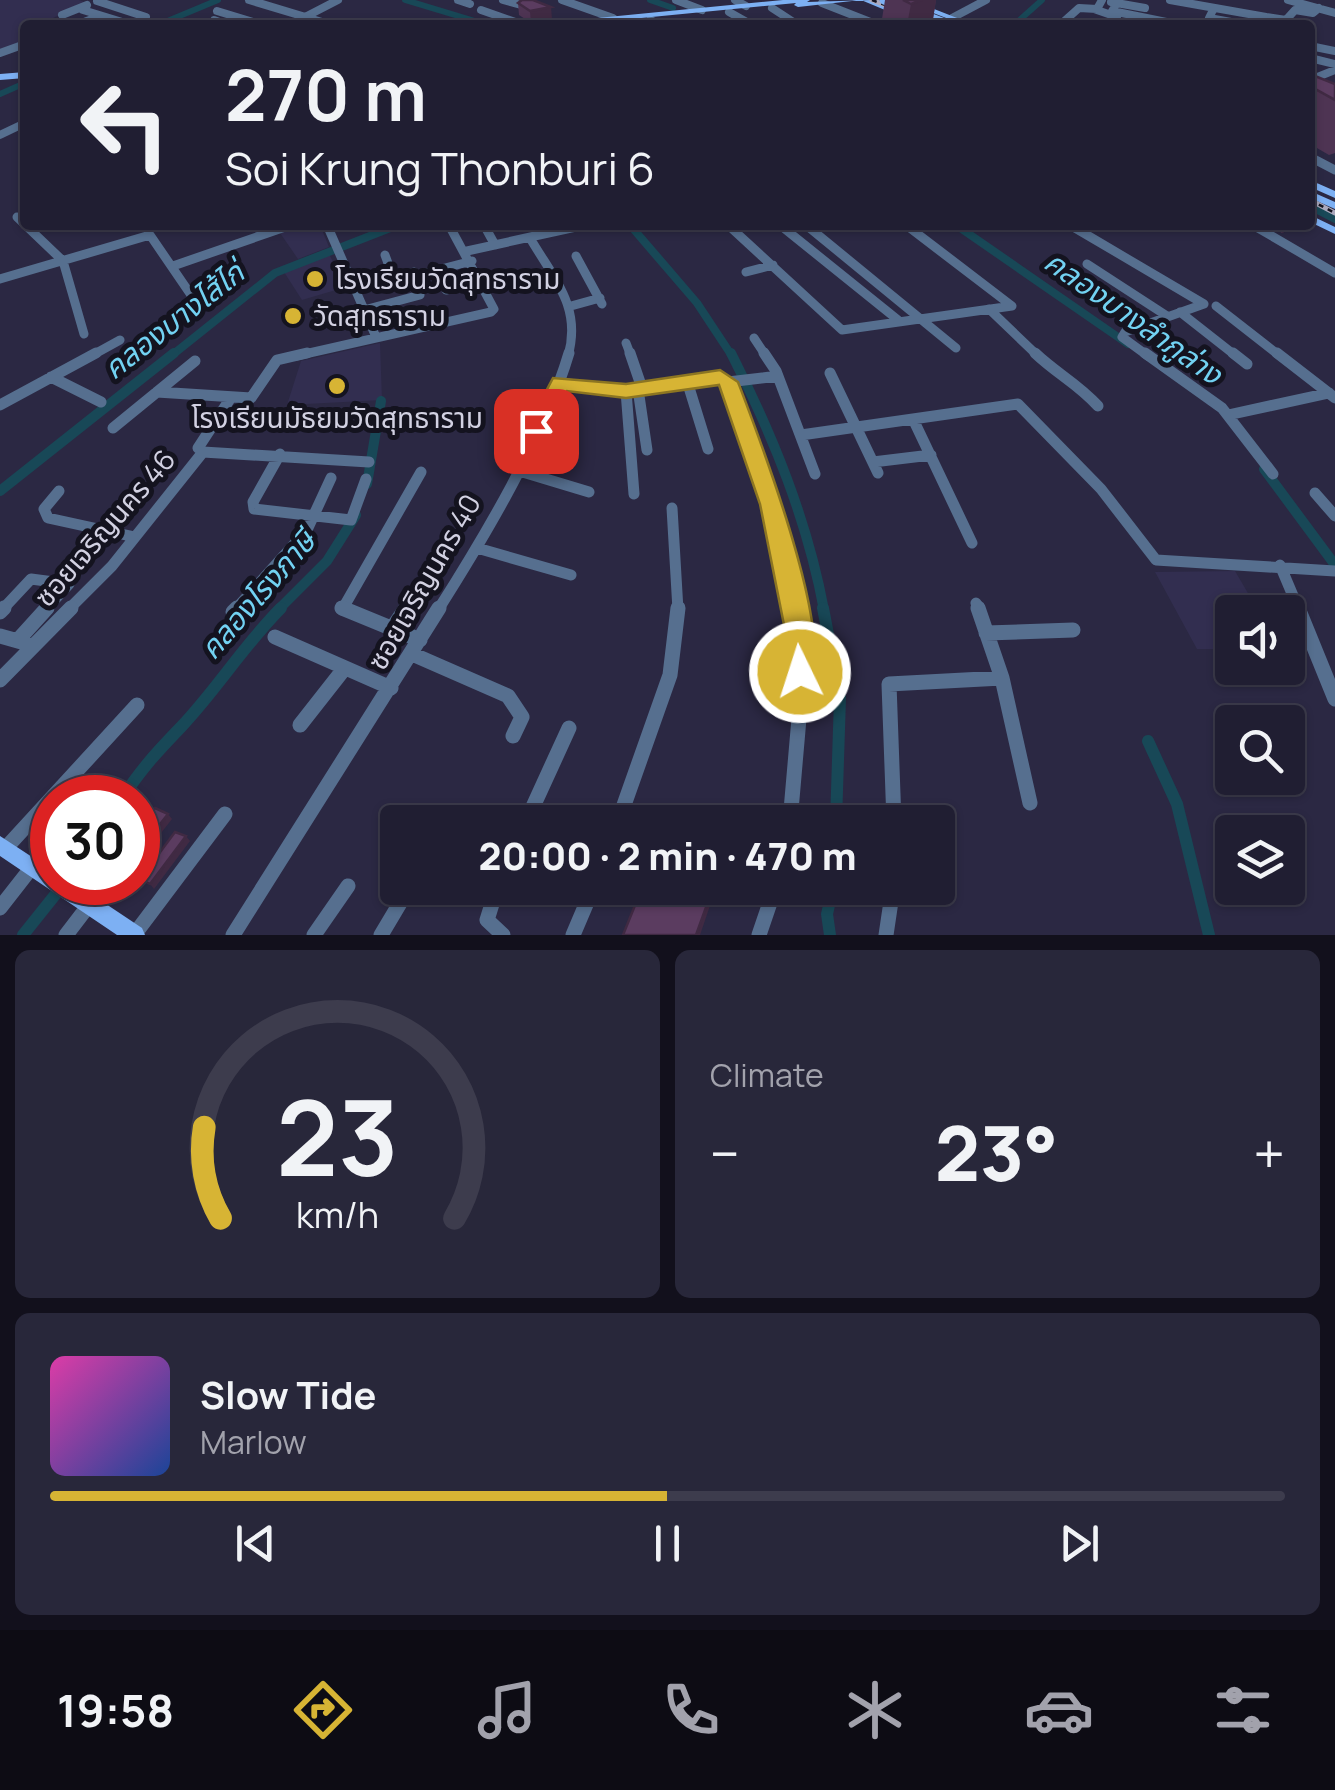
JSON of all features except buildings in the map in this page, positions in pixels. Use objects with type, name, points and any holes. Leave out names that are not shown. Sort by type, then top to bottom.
[{"type":"main road","points":[[594,20],[806,0]]},
{"type":"main road","points":[[650,20],[775,3],[853,0],[902,20]]},
{"type":"main road","points":[[864,0],[915,20]]},
{"type":"main road","points":[[887,0],[945,20]]},
{"type":"main road","points":[[887,0],[931,20]]},
{"type":"main road","points":[[904,0],[921,4],[948,20]]},
{"type":"main road","points":[[2,847],[30,866]]},
{"type":"main road","points":[[89,905],[135,935]]},
{"type":"street","points":[[249,0],[316,20]]},
{"type":"street","points":[[310,0],[332,2]]},
{"type":"street","points":[[458,0],[470,4]]},
{"type":"street","points":[[502,17],[522,6],[503,0]]},
{"type":"street","points":[[562,0],[613,18]]},
{"type":"street","points":[[676,0],[702,10]]},
{"type":"street","points":[[734,0],[746,6]]},
{"type":"street","points":[[954,20],[986,0]]},
{"type":"street","points":[[1094,10],[1102,0],[1145,8]]},
{"type":"street","points":[[1170,12],[1172,0],[1217,5],[1264,20]]},
{"type":"street","points":[[1288,0],[1335,11]]},
{"type":"street","points":[[1306,0],[1335,11]]},
{"type":"street","points":[[73,20],[62,15],[98,1],[145,13]]},
{"type":"street","points":[[302,20],[332,2]]},
{"type":"street","points":[[229,14],[259,3]]},
{"type":"street","points":[[822,3],[865,20]]},
{"type":"street","points":[[1117,3],[1112,11],[1157,20]]},
{"type":"street","points":[[1256,15],[1262,4]]},
{"type":"street","points":[[243,19],[273,7]]},
{"type":"street","points":[[1067,20],[1083,7],[1133,20]]},
{"type":"street","points":[[1286,20],[1296,9],[1315,13],[1318,8]]},
{"type":"street","points":[[83,10],[115,20]]},
{"type":"street","points":[[481,10],[510,20]]},
{"type":"street","points":[[218,11],[246,20]]},
{"type":"street","points":[[729,12],[743,20]]},
{"type":"street","points":[[1074,12],[1097,20]]},
{"type":"street","points":[[89,20],[102,16]]},
{"type":"street","points":[[1188,20],[1191,17]]},
{"type":"street","points":[[1315,82],[1322,88]]},
{"type":"street","points":[[17,217],[20,220]]},
{"type":"street","points":[[31,230],[63,261],[84,334]]},
{"type":"street","points":[[173,266],[277,230]]},
{"type":"street","points":[[329,230],[376,338]]},
{"type":"street","points":[[446,290],[482,282],[452,230]]},
{"type":"street","points":[[487,230],[495,245]]},
{"type":"street","points":[[352,286],[418,273],[495,245],[564,230]]},
{"type":"street","points":[[735,230],[842,330],[1012,306],[913,230]]},
{"type":"street","points":[[786,230],[898,320]]},
{"type":"street","points":[[812,230],[956,348]]},
{"type":"street","points":[[1078,230],[1204,304],[1122,336],[1228,415],[1274,474]]},
{"type":"street","points":[[1261,230],[1335,272]]},
{"type":"street","points":[[0,280],[150,235],[192,295]]},
{"type":"street","points":[[530,238],[570,306],[601,301],[576,256]]},
{"type":"street","points":[[385,255],[394,277]]},
{"type":"street","points":[[1088,264],[1167,316]]},
{"type":"street","points":[[746,272],[773,265]]},
{"type":"street","points":[[1062,277],[1142,326]]},
{"type":"street","name":"ซอยเจริญนคร 46","points":[[0,680],[136,537],[203,452],[198,448],[230,398],[253,397],[277,360],[491,312],[494,309],[482,282]]},
{"type":"street","points":[[364,310],[420,294]]},
{"type":"street","name":"ซอยเจริญนคร 40","points":[[233,935],[477,548],[560,383],[575,332],[570,306]]},
{"type":"street","points":[[1216,306],[1332,396]]},
{"type":"street","points":[[989,309],[1058,376],[1074,379],[1098,406]]},
{"type":"street","points":[[1180,312],[1247,364]]},
{"type":"street","points":[[754,338],[778,376],[815,474]]},
{"type":"street","points":[[0,405],[120,340]]},
{"type":"street","points":[[626,343],[647,450]]},
{"type":"street","points":[[113,428],[195,361]]},
{"type":"street","points":[[830,372],[875,468],[931,455]]},
{"type":"street","points":[[560,383],[635,389],[720,377],[741,381],[778,376]]},
{"type":"street","points":[[51,377],[101,402]]},
{"type":"street","points":[[741,381],[800,635],[801,710],[792,805]]},
{"type":"street","points":[[687,382],[708,449]]},
{"type":"street","points":[[634,494],[635,389]]},
{"type":"street","points":[[157,392],[230,398]]},
{"type":"street","points":[[1228,415],[1332,396]]},
{"type":"street","points":[[801,435],[1020,404],[1102,489],[1156,560],[1335,570]]},
{"type":"street","points":[[913,419],[972,543]]},
{"type":"street","points":[[203,452],[369,462]]},
{"type":"street","points":[[280,454],[252,507],[315,518],[353,519],[366,479]]},
{"type":"street","points":[[516,470],[589,492]]},
{"type":"street","points":[[421,472],[341,610],[391,630],[508,696],[521,710],[513,736]]},
{"type":"street","points":[[233,612],[315,518],[331,478]]},
{"type":"street","points":[[59,491],[44,509],[48,518],[136,537]]},
{"type":"street","points":[[1315,494],[1335,516]]},
{"type":"street","points":[[624,805],[670,675],[679,625],[672,508]]},
{"type":"street","points":[[477,548],[572,575]]},
{"type":"street","points":[[1280,565],[1335,699]]},
{"type":"street","points":[[391,630],[432,569]]},
{"type":"street","points":[[0,612],[32,579],[69,584],[18,640]]},
{"type":"street","points":[[976,603],[1002,678],[1030,803]]},
{"type":"street","points":[[986,633],[1073,630]]},
{"type":"street","points":[[0,636],[34,646]]},
{"type":"street","points":[[275,636],[391,688]]},
{"type":"street","points":[[300,726],[344,669]]},
{"type":"street","points":[[893,805],[888,684],[1002,678]]},
{"type":"street","points":[[2,847],[137,705]]},
{"type":"street","points":[[534,805],[569,728]]},
{"type":"street","points":[[135,935],[225,814]]},
{"type":"street","points":[[0,908],[30,870]]},
{"type":"street","points":[[314,935],[348,886]]},
{"type":"street","points":[[66,935],[89,905]]},
{"type":"street","points":[[381,935],[399,905]]},
{"type":"street","points":[[490,905],[487,914],[490,926],[500,934]]},
{"type":"street","points":[[573,935],[586,905]]},
{"type":"street","points":[[759,935],[769,905]]},
{"type":"street","points":[[886,935],[890,905]]},
{"type":"shaded area","points":[[0,0],[87,3],[48,20],[20,20],[20,45],[0,53]]},
{"type":"shaded area","points":[[278,230],[322,230],[329,247],[298,259]]},
{"type":"shaded area","name":"โรงเรียนวัดสุทธาราม","points":[[329,254],[346,287],[302,300],[284,272]]},
{"type":"shaded area","name":"โรงเรียนมัธยมวัดสุทธาราม","points":[[380,343],[382,400],[287,405],[301,361]]},
{"type":"shaded area","points":[[1235,571],[1249,595],[1215,595],[1215,649],[1197,649],[1155,572]]},
{"type":"waterway","points":[[170,20],[218,0]]},
{"type":"waterway","points":[[405,0],[471,20]]},
{"type":"waterway","points":[[650,0],[673,8]]},
{"type":"waterway","name":"คลองบางไส้ไก่","points":[[1020,20],[1042,0]]},
{"type":"waterway","points":[[0,94],[20,85]]},
{"type":"waterway","points":[[1315,209],[1335,219]]},
{"type":"waterway","name":"คลองบางไส้ไก่","points":[[171,356],[275,273],[385,230]]},
{"type":"waterway","points":[[634,230],[697,303],[732,356]]},
{"type":"waterway","name":"คลองบางลำภูล่าง","points":[[963,230],[1128,344]]},
{"type":"waterway","name":"คลองบางไส้ไก่","points":[[0,491],[174,353]]},
{"type":"waterway","points":[[731,353],[787,478],[824,610]]},
{"type":"waterway","name":"คลองโรงภาษี","points":[[367,484],[381,401]]},
{"type":"waterway","name":"คลองบางลำภูล่าง","points":[[1264,469],[1335,565]]},
{"type":"waterway","name":"คลองโรงภาษี","points":[[278,610],[327,561],[356,515]]},
{"type":"waterway","name":"คลองโรงภาษี","points":[[139,775],[281,608]]},
{"type":"waterway","points":[[823,608],[840,698],[837,805]]},
{"type":"waterway","points":[[1148,741],[1177,804],[1209,935]]},
{"type":"waterway","name":"คลองโรงภาษี","points":[[23,935],[47,905]]},
{"type":"waterway","points":[[829,905],[830,935]]},
{"type":"railway","points":[[872,0],[924,20]]},
{"type":"railway","points":[[1315,203],[1335,213]]},
{"type":"place","name":"โรงเรียนวัดสุทธาราม","points":[[315,279]]},
{"type":"place","name":"วัดสุทธาราม","points":[[293,316]]},
{"type":"place","name":"โรงเรียนมัธยมวัดสุทธาราม","points":[[337,386]]},
{"type":"route","points":[[536,431],[560,383],[626,391],[720,377],[728,382],[772,504],[800,635],[800,672]]}]
